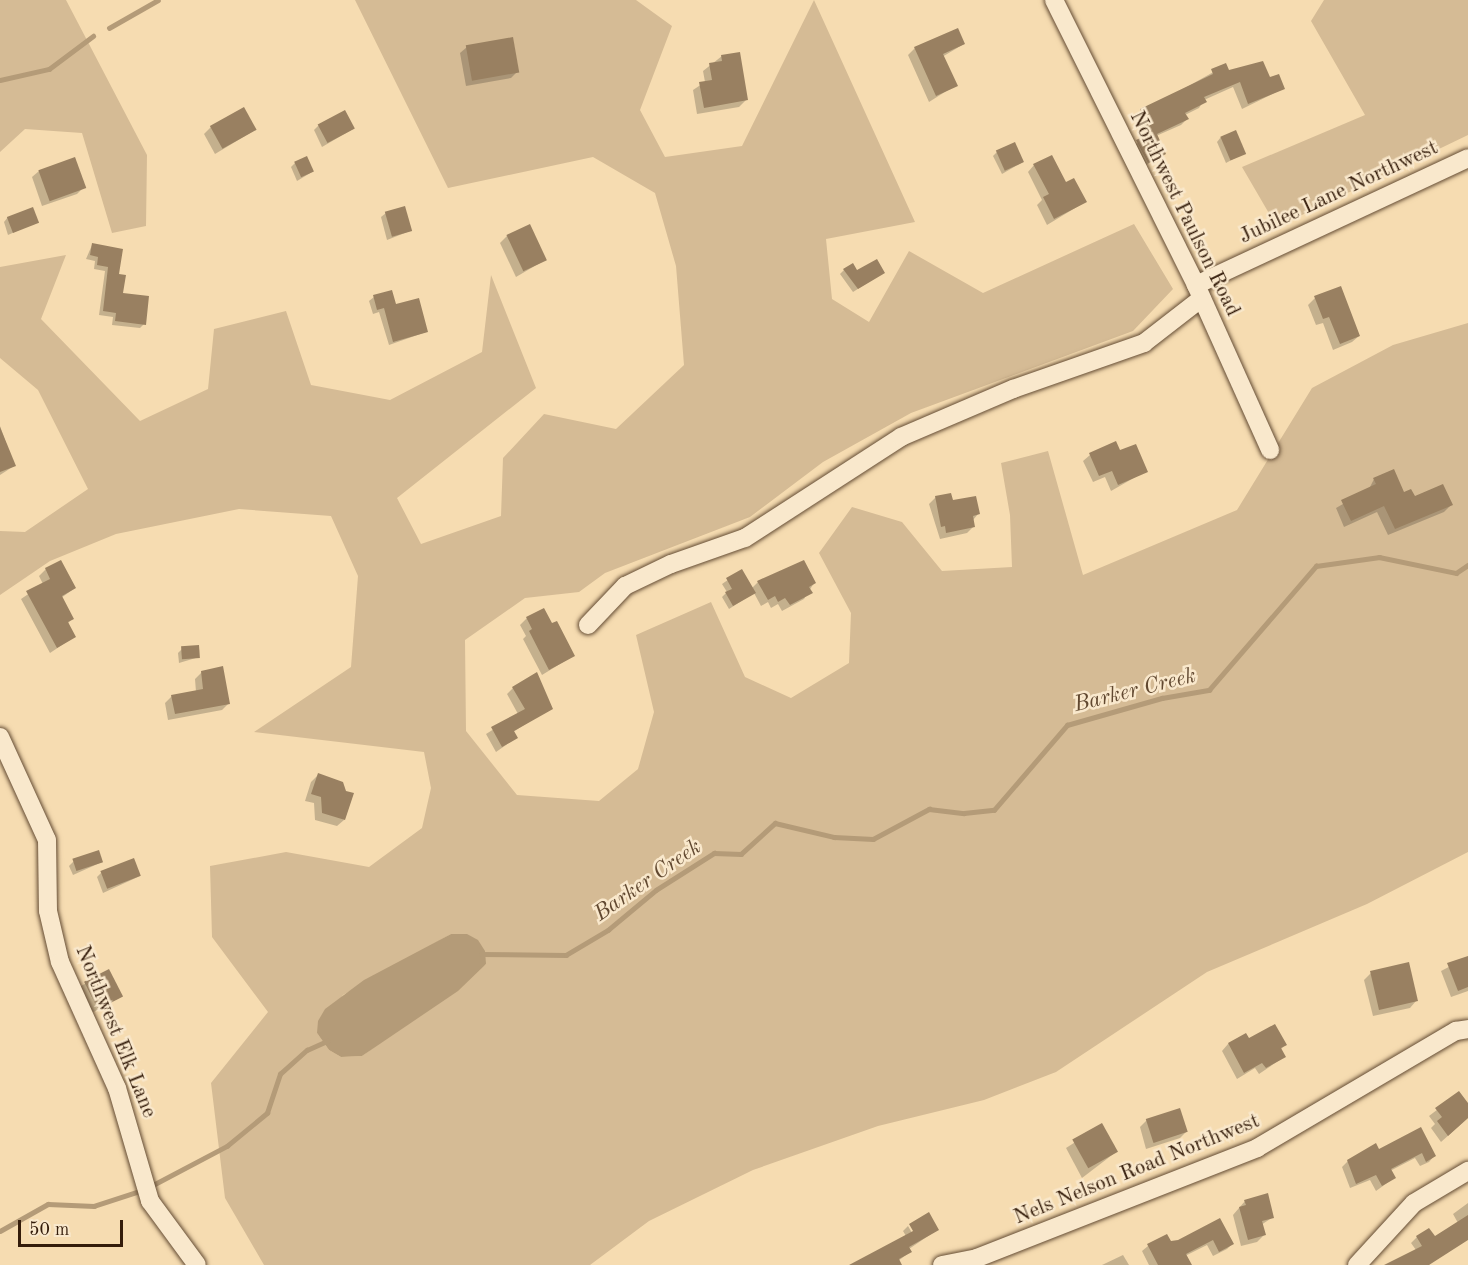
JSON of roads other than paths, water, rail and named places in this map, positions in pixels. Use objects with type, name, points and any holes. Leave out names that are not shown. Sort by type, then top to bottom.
[{"type":"street","name":"Northwest Paulson Road","points":[[1054,0],[1199,292],[1270,450]]},
{"type":"street","name":"Jubilee Lane Northwest","points":[[588,626],[625,586],[671,564],[745,538],[901,437],[1013,389],[1140,344],[1199,292],[1468,158]]},
{"type":"street","name":"Northwest Elk Lane","points":[[0,737],[47,840],[48,911],[60,962],[117,1088],[150,1201],[197,1265]]},
{"type":"street","name":"Nels Nelson Road Northwest","points":[[942,1265],[977,1258],[1082,1219],[1171,1179],[1257,1148],[1456,1031],[1468,1029]]},
{"type":"street","points":[[1357,1265],[1414,1203],[1468,1171]]},
{"type":"waterway","points":[[109,28],[158,0]]},
{"type":"waterway","points":[[0,80],[49,69],[93,36]]},
{"type":"waterway","name":"Barker Creek","points":[[481,954],[566,955],[608,930],[656,890],[714,853],[741,854],[775,823],[834,837],[873,839],[929,809],[964,813],[994,810],[1067,725],[1162,698],[1209,690],[1316,566],[1379,557],[1456,573],[1468,565]]},
{"type":"waterway","name":"Barker Creek","points":[[151,1186],[227,1146],[267,1113],[280,1074],[307,1050],[327,1041]]},
{"type":"waterway","name":"Barker Creek","points":[[0,1231],[48,1204],[94,1206],[143,1190]]}]
